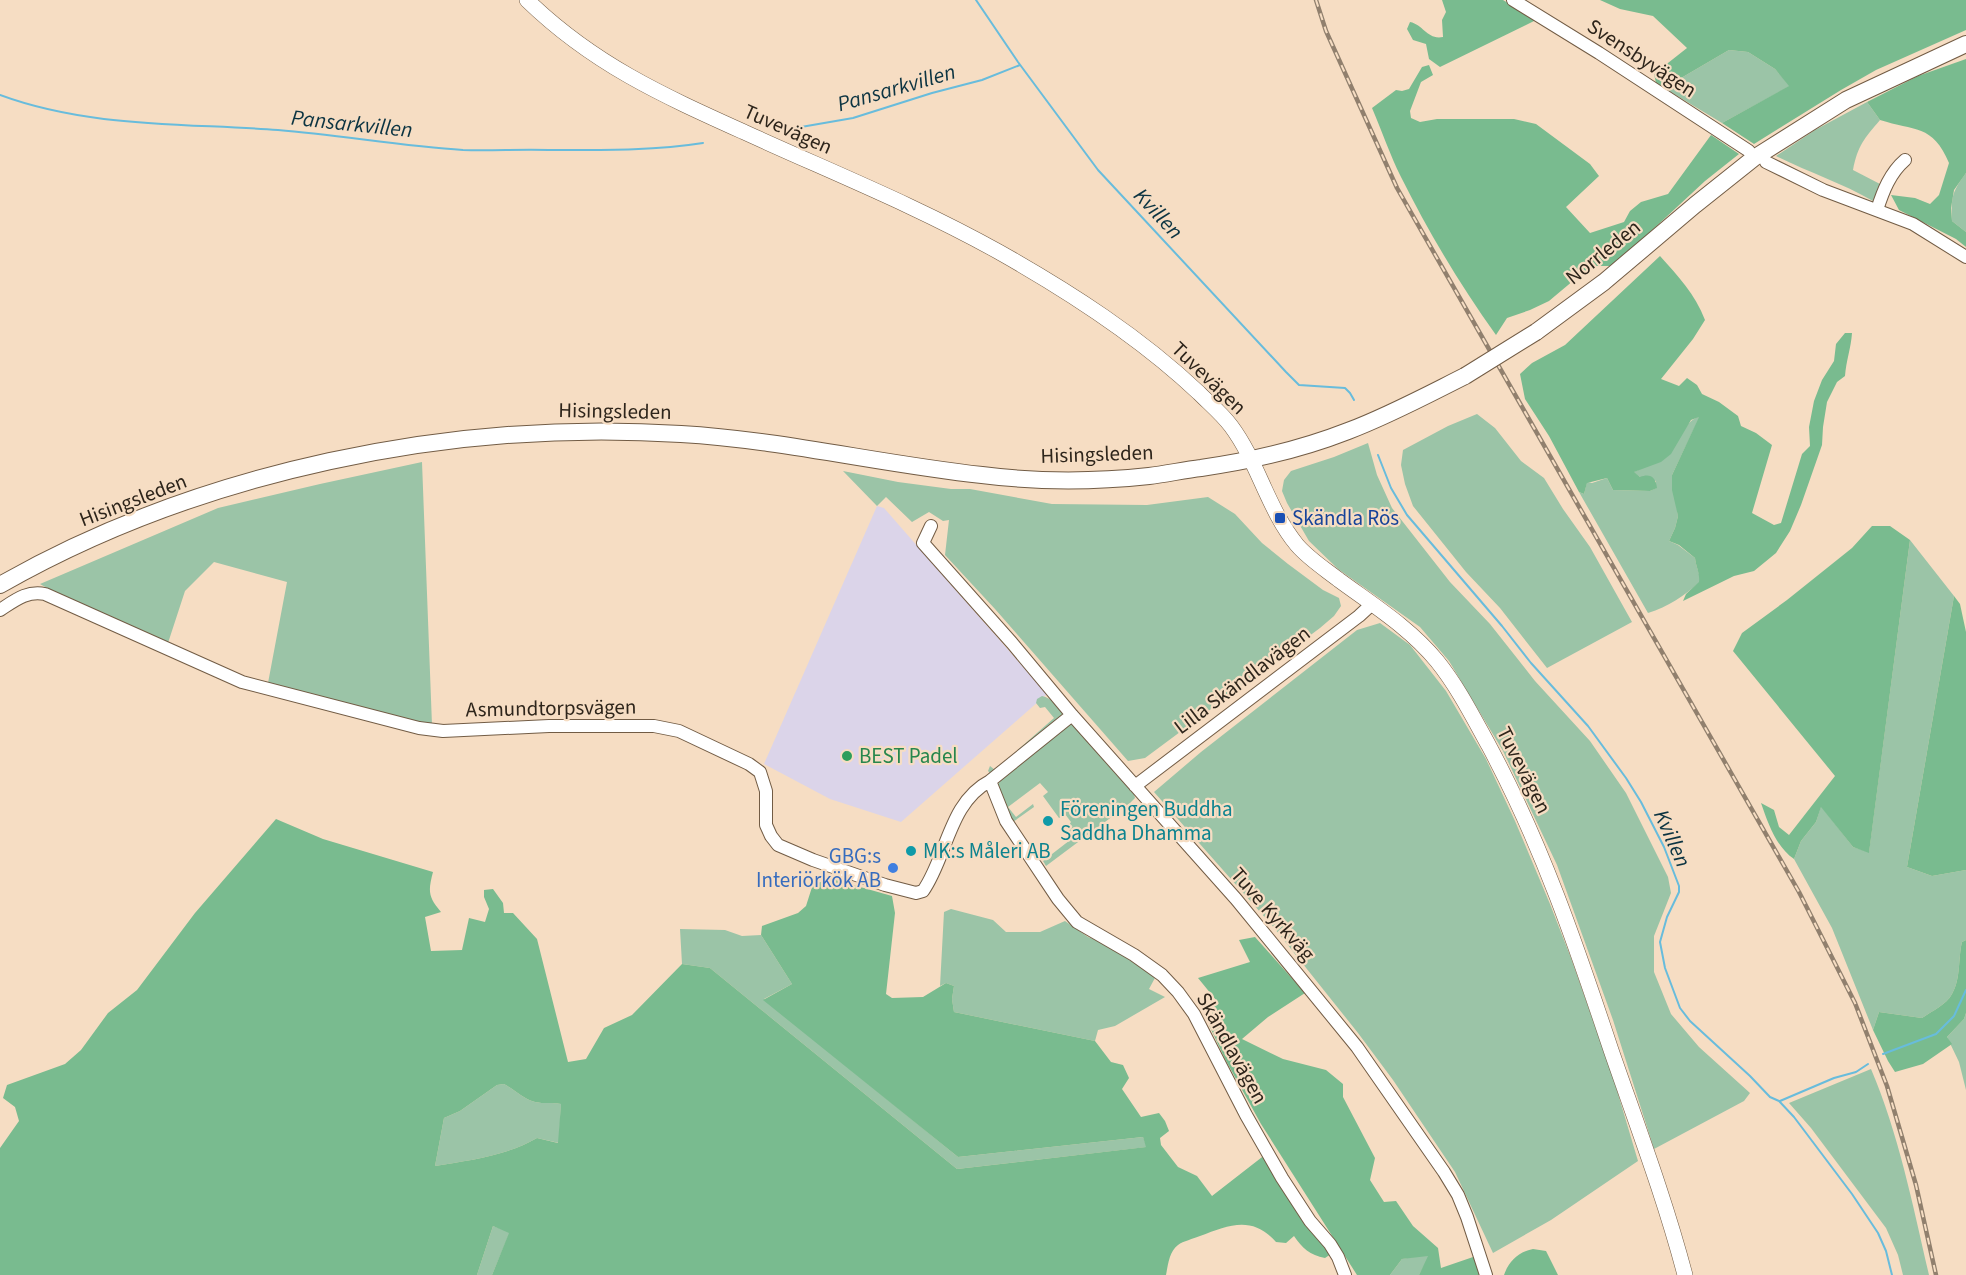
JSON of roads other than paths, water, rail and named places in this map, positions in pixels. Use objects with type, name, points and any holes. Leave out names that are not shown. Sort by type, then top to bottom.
[{"type":"highway","name":"Norrleden","points":[[1251,459],[1346,432],[1465,376],[1536,332],[1604,282],[1702,198],[1754,158],[1814,118],[1846,100],[1966,44]]},
{"type":"highway","name":"Hisingsleden","points":[[0,585],[104,534],[152,514],[228,488],[333,460],[474,438],[591,431],[681,434],[773,442],[984,476],[1047,480],[1152,476],[1251,459]]},
{"type":"main road","name":"Tuvevägen","points":[[528,0],[577,43],[647,87],[947,225],[992,248],[1062,290],[1131,337],[1185,380],[1228,423],[1251,459],[1280,518],[1300,549],[1416,639],[1446,672],[1482,733],[1519,805],[1555,888],[1668,1218],[1685,1275]]},
{"type":"street","name":"Svensbyvägen","points":[[1513,0],[1749,151]]},
{"type":"street","points":[[1877,210],[1892,174],[1896,167],[1905,160]]},
{"type":"street","points":[[1767,162],[1823,190],[1921,228],[1966,257]]},
{"type":"street","name":"Tuve Kyrkväg","points":[[931,526],[923,543],[1272,942],[1357,1047],[1458,1195],[1486,1275]]},
{"type":"street","name":"Asmundtorpsvägen","points":[[0,610],[30,593],[45,594],[242,682],[425,729],[654,726],[678,731],[749,764],[760,772],[766,791],[766,825],[778,845],[836,868],[916,893],[923,891],[932,878],[964,805],[973,793],[990,782]]},
{"type":"street","name":"Lilla Skändlavägen","points":[[1135,786],[1372,604]]},
{"type":"street","points":[[990,782],[1072,716]]},
{"type":"street","name":"Skändlavägen","points":[[990,782],[1006,821],[1072,917],[1084,927],[1154,969],[1178,992],[1194,1014],[1246,1115],[1282,1178],[1299,1206],[1338,1257],[1345,1275]]},
{"type":"waterway","name":"Kvillen","points":[[976,0],[1018,62],[1098,170],[1286,372],[1299,385],[1345,388],[1354,400]]},
{"type":"waterway","name":"Pansarkvillen","points":[[778,131],[853,118],[982,80],[1020,65]]},
{"type":"waterway","name":"Pansarkvillen","points":[[0,95],[34,106],[103,119],[278,130],[463,150],[626,150],[703,143]]},
{"type":"waterway","name":"Kvillen","points":[[1378,455],[1391,488],[1407,515],[1531,663],[1588,726],[1626,778],[1664,847],[1679,886],[1679,892],[1667,917],[1660,942],[1665,968],[1680,1008],[1690,1021],[1794,1117],[1852,1194],[1878,1233],[1886,1251],[1892,1275]]},
{"type":"waterway","points":[[1883,1054],[1936,1034],[1954,1016],[1966,990]]},
{"type":"waterway","points":[[1780,1101],[1834,1078],[1856,1072],[1868,1064]]},
{"type":"railway","points":[[1316,0],[1326,31],[1397,188],[1799,892],[1855,1003],[1887,1086],[1916,1185],[1936,1275]]},
{"type":"place","name":"Skändla Rös","points":[[1280,518]]},
{"type":"place","name":"BEST Padel","points":[[847,756]]},
{"type":"place","name":"Föreningen Buddha Saddha Dhamma","points":[[1048,821]]},
{"type":"place","name":"MK:s Måleri AB","points":[[911,851]]},
{"type":"place","name":"GBG:s Interiörkök AB","points":[[893,868]]}]
